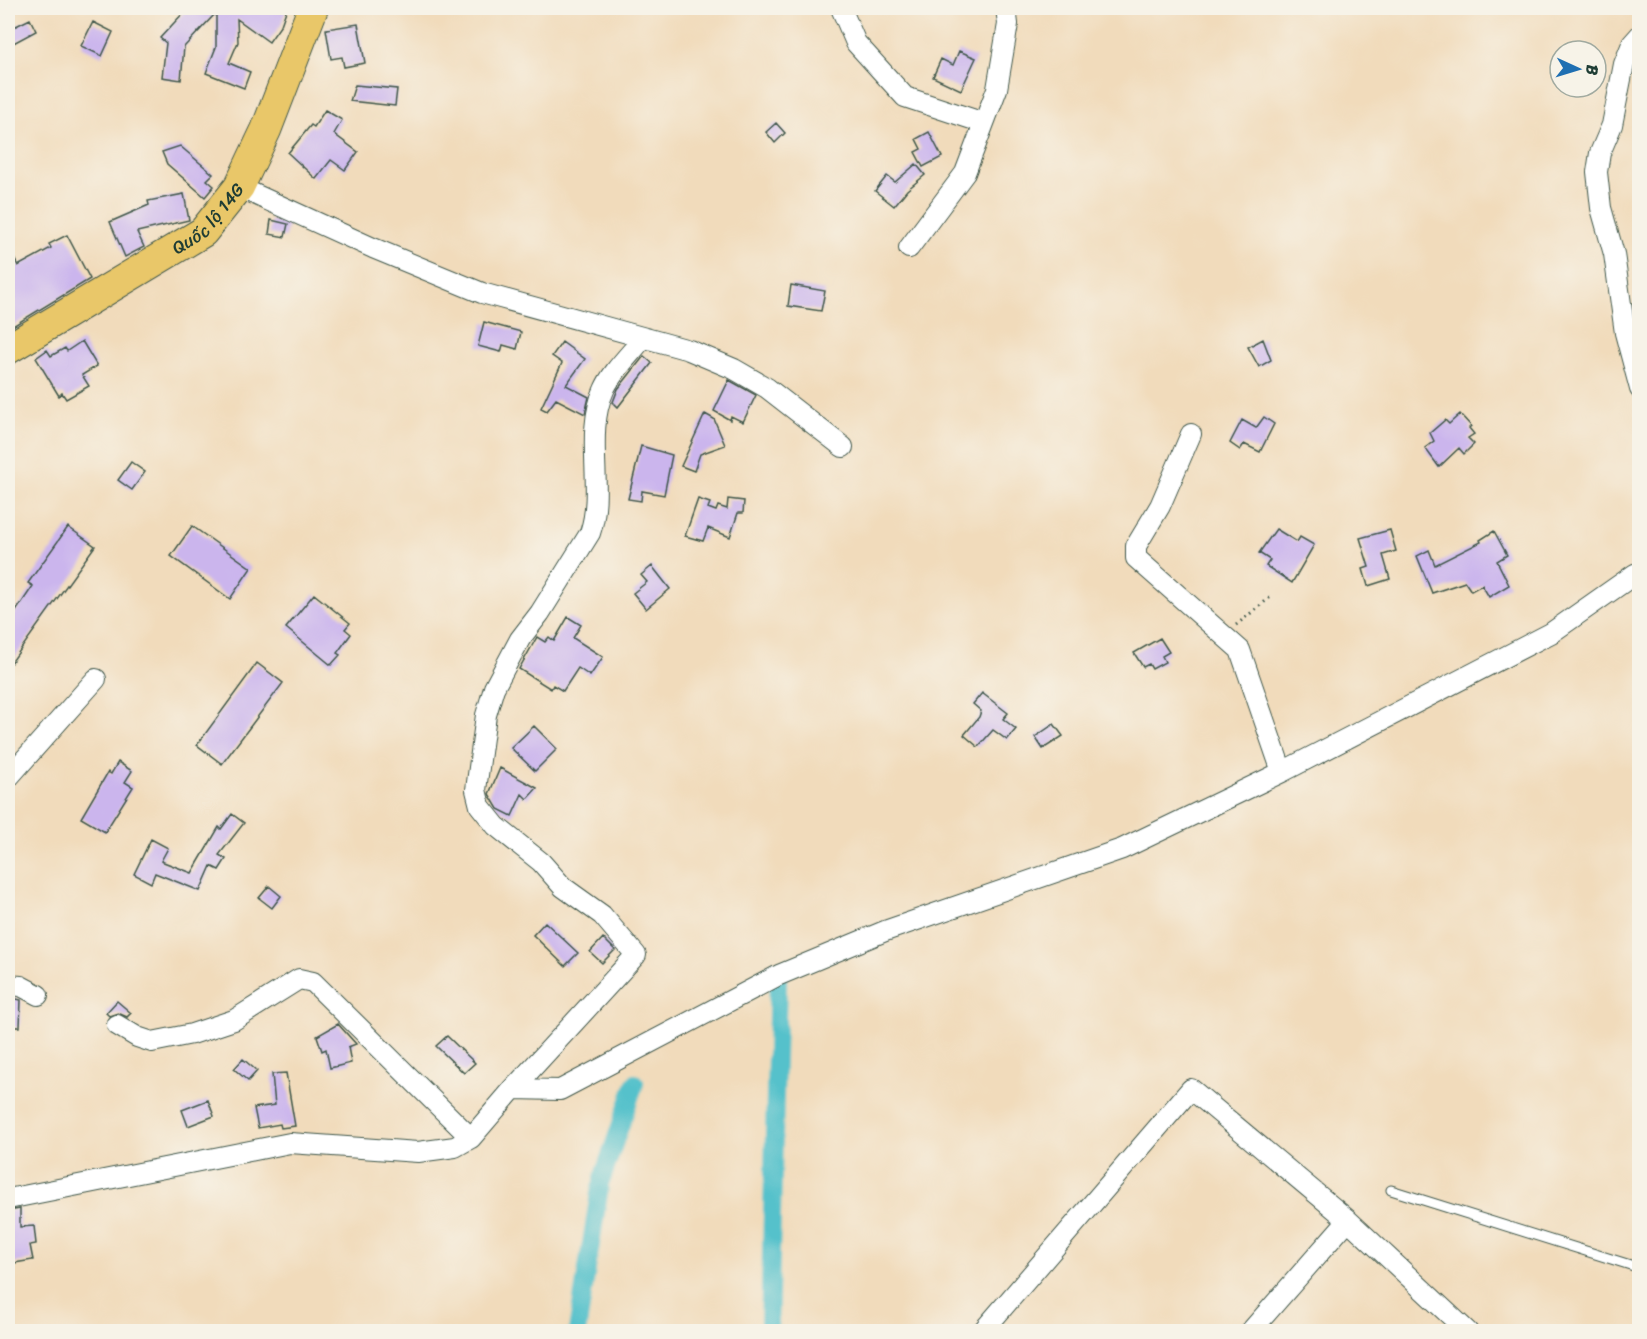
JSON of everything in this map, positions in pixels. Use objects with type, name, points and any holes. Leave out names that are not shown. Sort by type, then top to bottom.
[{"type":"main road","name":"Quốc lộ 14G","points":[[8,349],[203,232],[239,187],[266,130],[313,8]]},
{"type":"street","points":[[841,8],[856,43],[905,97],[984,123]]},
{"type":"street","points":[[909,248],[965,173],[997,89],[1008,24],[1006,8]]},
{"type":"street","points":[[1640,34],[1632,44],[1624,64],[1612,125],[1600,153],[1597,172],[1601,208],[1614,254],[1625,333],[1640,389]]},
{"type":"street","points":[[239,187],[373,248],[482,293],[688,350],[734,369],[767,388],[843,447]]},
{"type":"street","points":[[8,1199],[271,1145],[290,1143],[418,1152],[455,1147],[471,1138],[636,955],[602,915],[563,887],[541,862],[496,826],[480,806],[476,790],[486,715],[494,688],[520,639],[540,613],[590,533],[595,518],[596,426],[603,391],[643,338]]},
{"type":"street","points":[[1191,434],[1160,506],[1136,546],[1136,558],[1240,650],[1282,772]]},
{"type":"street","points":[[513,1089],[560,1090],[778,975],[885,931],[1122,849],[1282,772],[1551,633],[1638,574]]},
{"type":"street","points":[[8,778],[96,679]]},
{"type":"street","points":[[117,1025],[137,1037],[152,1042],[166,1041],[234,1020],[299,979],[313,982],[471,1138]]},
{"type":"street","points":[[8,986],[21,986],[38,994]]},
{"type":"street","points":[[982,1332],[1191,1089],[1348,1220],[1468,1332]]},
{"type":"street","points":[[1250,1332],[1348,1220]]},
{"type":"lane","points":[[1391,1190],[1640,1268]]},
{"type":"path","points":[[1224,635],[1272,596]]},
{"type":"building","points":[[197,8],[287,8],[281,25],[269,42],[237,19],[238,42],[229,63],[250,72],[244,88],[206,73],[216,47],[216,13],[184,47],[181,80],[162,77],[166,43],[160,38],[186,10],[190,14]]},
{"type":"building","points":[[30,19],[36,31],[8,46],[8,30]]},
{"type":"building","points":[[93,22],[113,32],[102,56],[81,46]]},
{"type":"building","points":[[358,24],[365,63],[344,67],[342,57],[331,59],[326,29]]},
{"type":"building","points":[[959,51],[976,58],[961,90],[933,77],[941,59],[953,65]]},
{"type":"building","points":[[355,85],[397,89],[395,106],[350,101]]},
{"type":"building","points":[[325,110],[342,120],[334,134],[358,152],[345,170],[331,160],[316,179],[288,153],[311,125],[314,127]]},
{"type":"building","points":[[776,123],[785,133],[775,143],[766,132]]},
{"type":"building","points":[[929,132],[942,157],[923,167],[915,152],[921,149],[916,139]]},
{"type":"building","points":[[180,146],[213,174],[207,180],[214,186],[205,197],[167,164],[162,152]]},
{"type":"building","points":[[916,164],[925,175],[907,190],[894,206],[875,191],[887,176],[895,182]]},
{"type":"building","points":[[184,194],[189,220],[137,232],[144,247],[125,257],[110,222],[149,205],[148,201]]},
{"type":"building","points":[[271,220],[288,224],[285,237],[269,234]]},
{"type":"building","points":[[67,235],[90,279],[8,329],[8,246],[18,266],[51,248],[49,244]]},
{"type":"building","points":[[791,285],[825,291],[821,311],[788,306]]},
{"type":"building","points":[[484,322],[521,332],[517,349],[503,345],[501,352],[478,346]]},
{"type":"building","points":[[1263,339],[1271,360],[1259,367],[1248,347]]},
{"type":"building","points":[[82,341],[97,366],[82,375],[89,386],[66,399],[62,393],[59,396],[36,358],[47,350],[51,356],[65,348],[67,351]]},
{"type":"building","points":[[562,342],[585,359],[566,385],[589,397],[585,414],[556,399],[547,411],[541,408],[562,363],[552,356]]},
{"type":"building","points":[[644,356],[652,363],[618,407],[613,402],[618,389]]},
{"type":"building","points":[[729,380],[756,395],[743,422],[731,416],[730,420],[714,411]]},
{"type":"building","points":[[705,414],[714,419],[725,445],[700,454],[694,471],[681,466]]},
{"type":"building","points":[[1460,414],[1471,426],[1469,428],[1474,434],[1468,438],[1474,444],[1464,454],[1459,448],[1439,467],[1425,448],[1434,441],[1430,433],[1445,420],[1449,424]]},
{"type":"building","points":[[1264,417],[1274,424],[1260,452],[1244,444],[1240,450],[1230,443],[1242,420],[1256,428]]},
{"type":"building","points":[[641,446],[672,455],[664,495],[642,491],[641,501],[628,499]]},
{"type":"building","points":[[131,462],[145,472],[132,490],[118,480]]},
{"type":"building","points":[[698,499],[710,503],[708,508],[716,511],[718,506],[727,509],[728,499],[744,501],[743,513],[738,513],[730,537],[708,528],[703,541],[685,536]]},
{"type":"building","points":[[192,526],[251,568],[230,599],[171,556]]},
{"type":"building","points":[[68,527],[95,546],[8,667],[8,623],[33,586],[28,583]]},
{"type":"building","points":[[1276,529],[1297,542],[1300,537],[1314,545],[1292,583],[1266,566],[1270,560],[1259,553]]},
{"type":"building","points":[[1390,530],[1396,551],[1383,555],[1390,579],[1368,586],[1363,569],[1369,567],[1360,538]]},
{"type":"building","points":[[1494,531],[1507,555],[1497,561],[1509,585],[1489,597],[1482,585],[1471,591],[1465,582],[1432,593],[1417,556],[1429,550],[1435,565],[1481,542],[1480,540]]},
{"type":"building","points":[[652,566],[670,589],[646,609],[633,593],[647,582],[641,575]]},
{"type":"building","points":[[314,594],[350,623],[345,629],[351,634],[337,653],[340,655],[331,665],[286,628]]},
{"type":"building","points":[[568,617],[581,625],[573,638],[603,657],[590,676],[578,668],[563,691],[553,685],[551,689],[519,669],[537,637],[545,642],[549,637],[554,641]]},
{"type":"building","points":[[1160,638],[1169,652],[1162,656],[1165,662],[1152,669],[1149,664],[1143,667],[1134,653]]},
{"type":"building","points":[[257,663],[283,683],[222,764],[197,745]]},
{"type":"building","points":[[982,693],[1008,713],[1003,719],[1016,729],[1007,740],[993,730],[978,747],[964,735],[979,717],[981,711],[973,704]]},
{"type":"building","points":[[1054,724],[1063,736],[1043,749],[1035,737]]},
{"type":"building","points":[[534,726],[557,749],[535,771],[511,748]]},
{"type":"building","points":[[118,762],[132,771],[125,782],[133,787],[105,832],[81,818],[108,772],[111,774]]},
{"type":"building","points":[[500,768],[537,788],[527,799],[522,794],[512,816],[498,809],[489,794]]},
{"type":"building","points":[[232,814],[244,823],[219,855],[226,859],[219,870],[211,866],[200,891],[155,873],[151,883],[134,874],[151,839],[168,848],[161,861],[192,873],[219,827],[221,829]]},
{"type":"building","points":[[269,886],[281,896],[272,908],[259,898]]},
{"type":"building","points":[[545,922],[578,953],[565,966],[533,935]]},
{"type":"building","points":[[603,938],[615,950],[602,963],[590,952]]},
{"type":"building","points":[[8,997],[21,1000],[20,1027],[8,1027]]},
{"type":"building","points":[[117,1001],[131,1013],[127,1017],[118,1013],[109,1016],[106,1013]]},
{"type":"building","points":[[338,1024],[356,1044],[348,1047],[351,1063],[330,1068],[326,1049],[322,1051],[317,1036]]},
{"type":"building","points":[[447,1036],[475,1063],[464,1073],[436,1046]]},
{"type":"building","points":[[243,1059],[257,1071],[248,1081],[234,1069]]},
{"type":"building","points":[[286,1073],[295,1126],[281,1128],[280,1124],[258,1128],[254,1108],[275,1105],[272,1074]]},
{"type":"building","points":[[208,1100],[214,1116],[188,1126],[182,1110]]},
{"type":"building","points":[[20,1209],[20,1227],[34,1226],[36,1244],[30,1245],[33,1260],[8,1264],[8,1211]]},
{"type":"waterway","points":[[769,1332],[778,979]]},
{"type":"waterway","points":[[602,1179],[635,1083]]},
{"type":"waterway","points":[[577,1332],[600,1187]]}]
